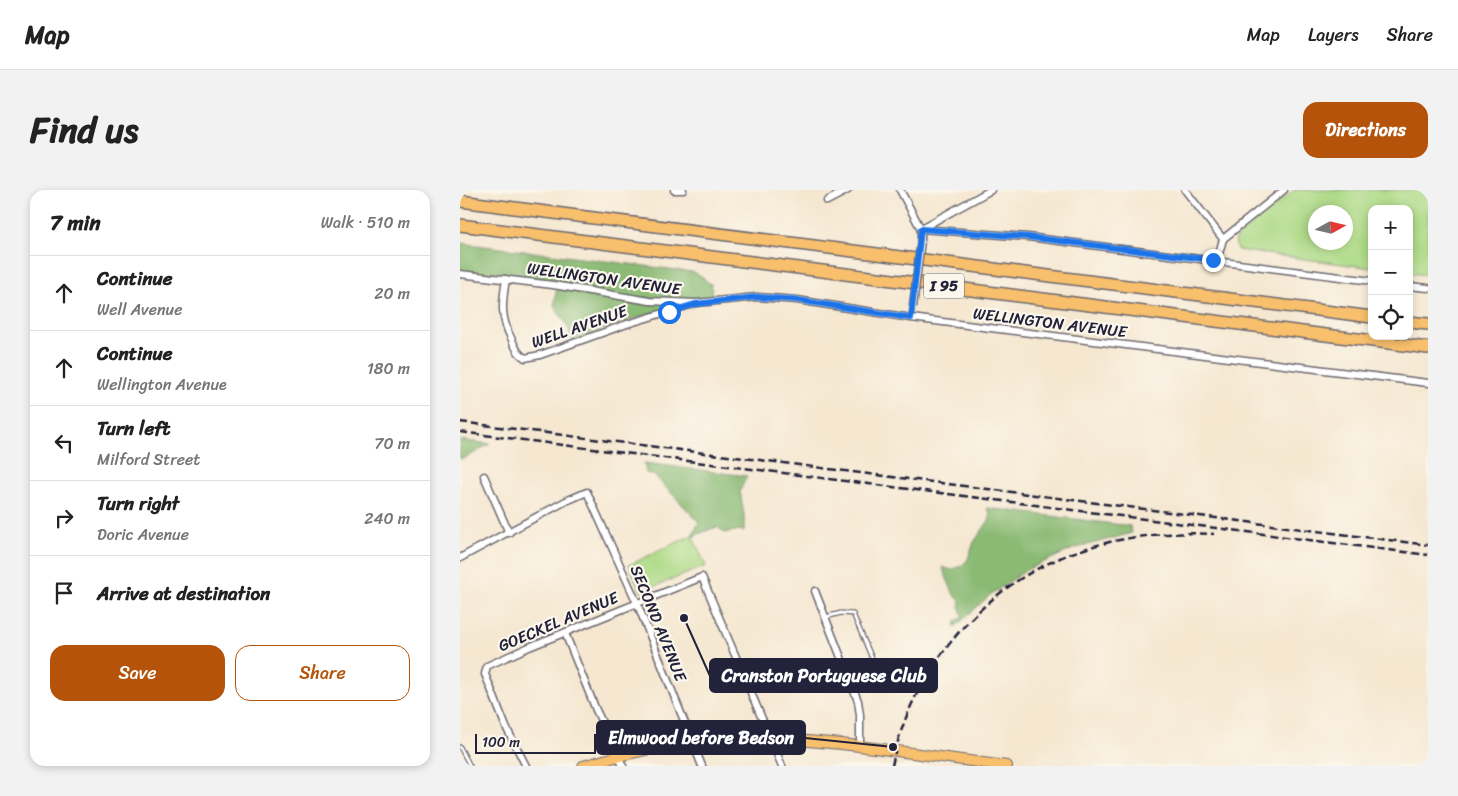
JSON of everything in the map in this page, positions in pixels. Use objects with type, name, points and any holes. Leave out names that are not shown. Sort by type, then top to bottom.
[{"type":"highway","name":"I 95","points":[[460,200],[1368,316]]},
{"type":"highway","name":"I 95","points":[[460,225],[1428,348]]},
{"type":"highway","points":[[1413,322],[1428,324]]},
{"type":"main road","points":[[583,766],[647,749],[692,742],[738,738],[860,746],[957,763],[1007,766]]},
{"type":"street","points":[[674,190],[683,190]]},
{"type":"street","points":[[827,201],[848,190]]},
{"type":"street","points":[[900,190],[921,229],[911,318]]},
{"type":"street","points":[[921,229],[991,190]]},
{"type":"street","points":[[1185,190],[1223,238]]},
{"type":"street","points":[[1217,261],[1223,238],[1284,190]]},
{"type":"street","points":[[921,229],[1028,237],[1368,280]]},
{"type":"street","name":"WELLINGTON AVENUE","points":[[460,274],[553,285],[650,301],[696,304],[757,297],[797,300],[911,318],[1428,383]]},
{"type":"street","name":"WELL AVENUE","points":[[506,279],[502,302],[503,316],[506,328],[518,354],[525,358],[540,355],[627,324],[696,304]]},
{"type":"street","points":[[1413,286],[1428,288]]},
{"type":"street","points":[[460,558],[509,532],[484,476]]},
{"type":"street","name":"SECOND AVENUE","points":[[509,532],[566,501],[587,492],[637,603],[702,766]]},
{"type":"street","name":"GOECKEL AVENUE","points":[[526,766],[506,727],[485,672],[487,666],[702,577],[771,739]]},
{"type":"street","points":[[815,591],[858,701],[860,746]]},
{"type":"street","points":[[565,633],[596,710],[623,766]]},
{"type":"street","points":[[771,739],[782,766]]},
{"type":"lane","points":[[826,618],[841,613],[853,614],[880,677]]},
{"type":"lane","points":[[460,746],[470,766]]},
{"type":"green space","points":[[1294,190],[1428,190],[1428,275],[1413,273],[1413,205],[1368,205],[1368,267],[1237,250],[1235,239]]},
{"type":"green space","points":[[460,243],[693,272],[711,284],[714,300],[676,306],[602,329],[574,341],[567,325],[554,306],[557,286],[460,274]]},
{"type":"green space","points":[[460,440],[490,444],[460,459]]},
{"type":"green space","points":[[644,463],[747,476],[740,491],[744,515],[744,532],[740,530],[724,533],[718,527],[692,537],[699,522],[654,475],[646,473]]},
{"type":"green space","points":[[987,508],[1130,526],[1132,533],[1073,549],[1028,569],[990,595],[955,627],[956,621],[963,617],[960,601],[954,595],[942,567],[952,570],[964,564],[968,559],[974,542],[990,519],[990,513]]},
{"type":"green space","points":[[692,535],[706,566],[641,592],[629,565]]},
{"type":"railway","points":[[460,422],[1428,545]]},
{"type":"railway","points":[[460,432],[1428,555]]},
{"type":"railway","points":[[892,766],[904,722],[924,681],[941,655],[967,623],[996,596],[1027,575],[1061,558],[1096,545],[1134,537],[1173,534],[1214,534]]},
{"type":"place","name":"Cranston Portuguese Club","points":[[684,618]]},
{"type":"place","name":"Elmwood before Bedson","points":[[893,747]]},
{"type":"route","points":[[669,312],[696,304],[757,297],[797,300],[911,318],[921,229],[1028,237],[1213,260]]}]
